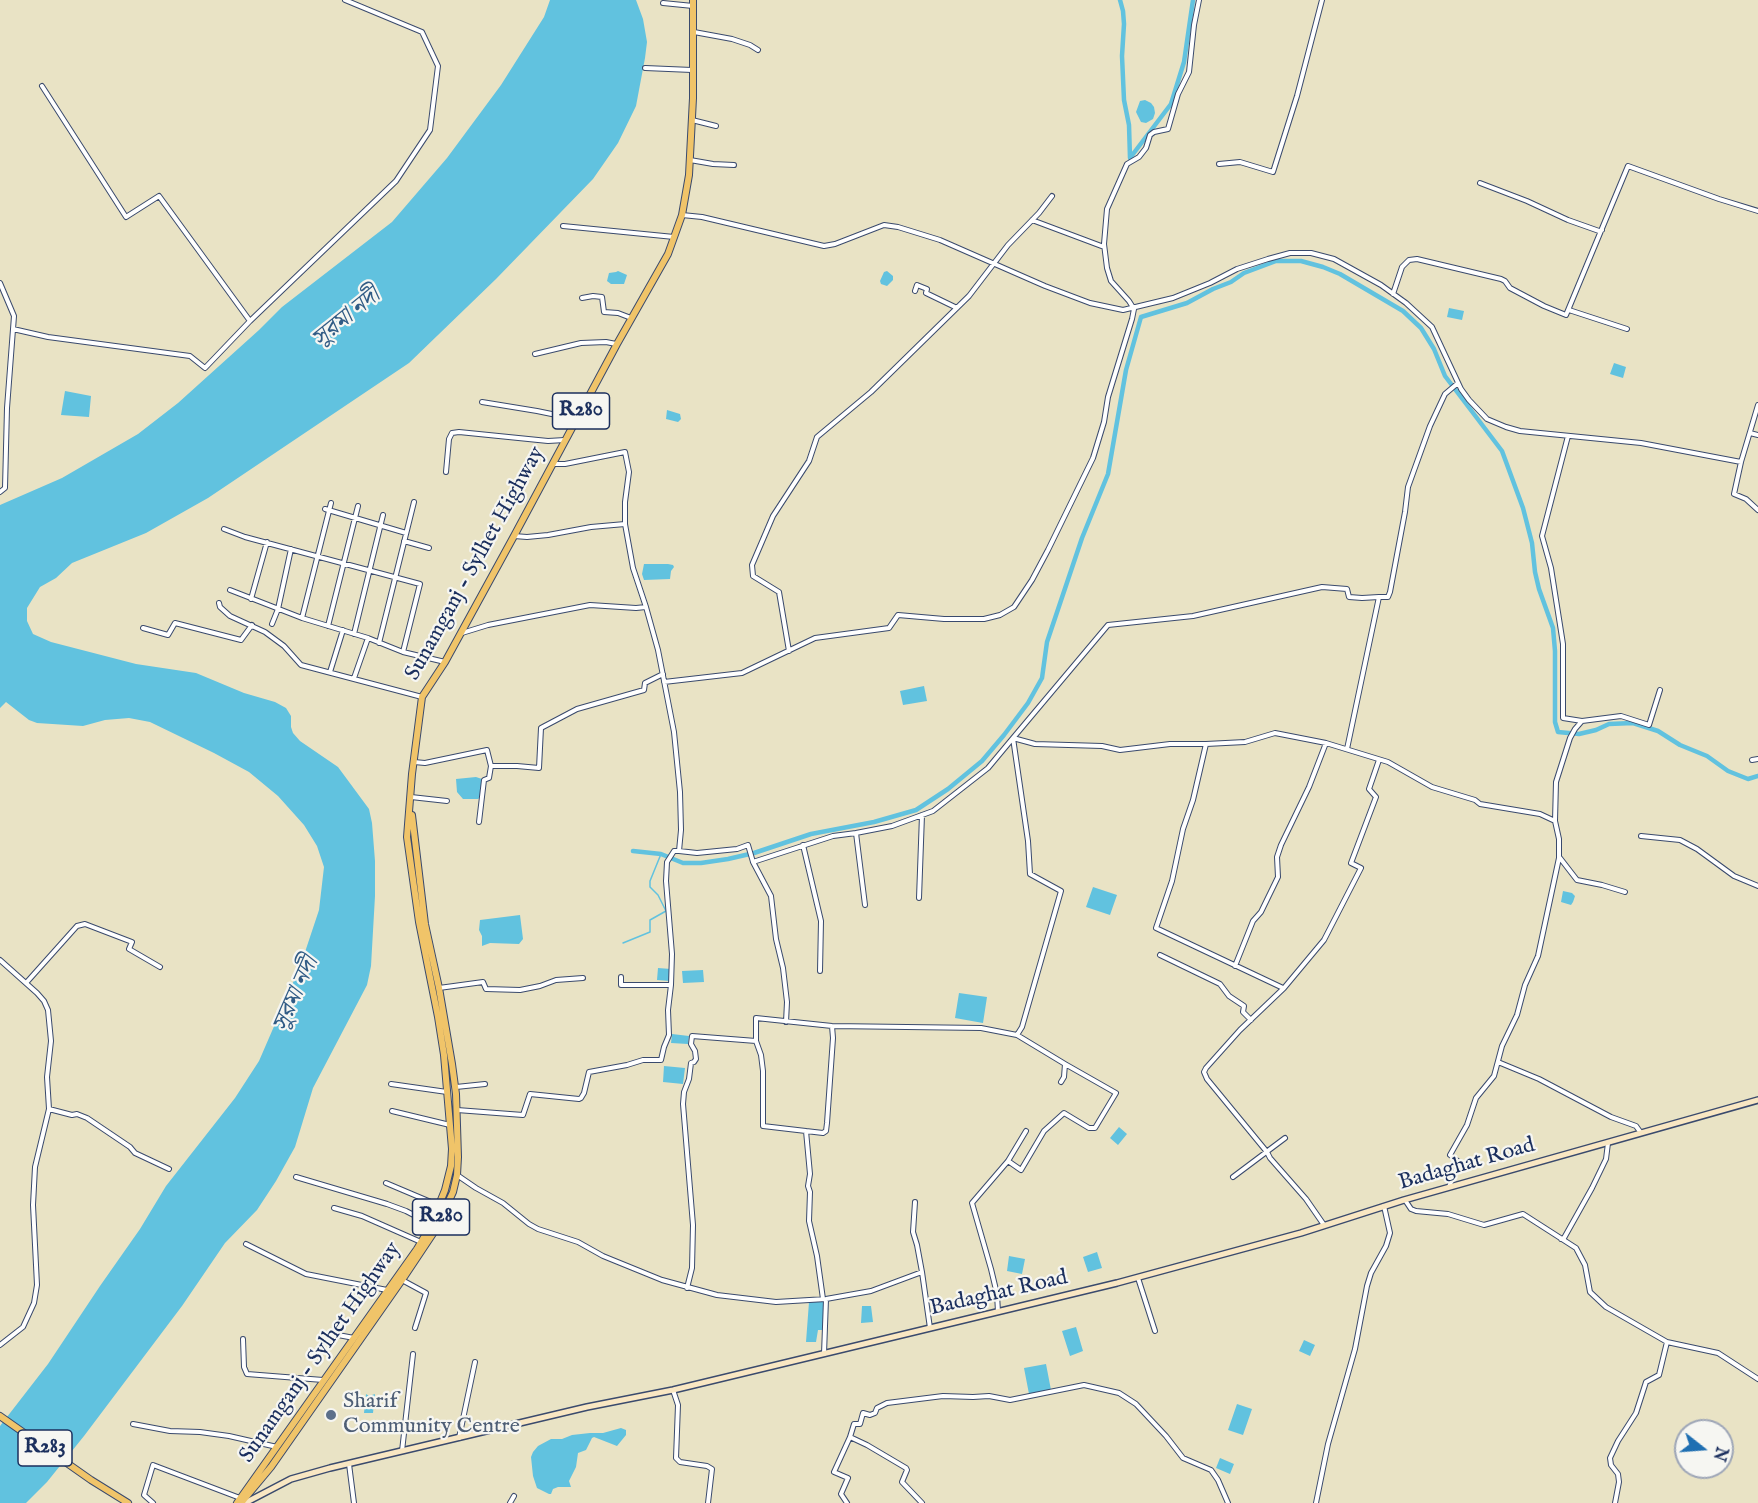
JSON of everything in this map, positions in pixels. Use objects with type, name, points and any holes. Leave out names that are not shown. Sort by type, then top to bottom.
[{"type":"main road","name":"Sunamganj - Sylhet Highway","points":[[411,837],[410,805],[422,697],[445,662],[668,254],[682,215],[690,160],[693,3]]},
{"type":"main road","points":[[411,797],[411,837],[416,875]]},
{"type":"main road","name":"Sunamganj - Sylhet Highway","points":[[241,1502],[265,1462],[308,1409],[402,1280],[436,1228],[453,1192],[458,1157],[455,1087],[439,988],[416,875]]},
{"type":"main road","name":"Sunamganj - Sylhet Highway","points":[[241,1502],[283,1450],[324,1380],[421,1242],[439,1205],[451,1166],[448,1092],[438,1017],[419,922],[416,875]]},
{"type":"main road","name":"Badaghat Road","points":[[241,1502],[291,1479],[349,1464],[587,1407],[672,1390],[824,1354],[1137,1277],[1324,1226],[1404,1200],[1758,1100]]},
{"type":"main road","name":"R283","points":[[0,1416],[128,1503]]},
{"type":"main road","points":[[265,1462],[271,1467]]},
{"type":"street","points":[[13,329],[48,337],[190,356],[205,368],[250,321],[396,181],[430,130],[438,66],[422,32],[345,0]]},
{"type":"street","points":[[664,682],[742,673],[815,638],[889,628],[898,615],[944,619],[984,619],[1000,615],[1014,607],[1048,550],[1093,458],[1104,422],[1108,397],[1134,309],[1111,281],[1107,268],[1104,247],[1107,209],[1127,164],[1139,157],[1146,148],[1150,135],[1168,129],[1178,94],[1189,72],[1199,0]]},
{"type":"street","points":[[1219,164],[1240,162],[1273,172],[1297,96],[1322,0]]},
{"type":"street","points":[[663,3],[693,3]]},
{"type":"street","points":[[693,32],[732,39],[758,50]]},
{"type":"street","points":[[645,68],[693,70]]},
{"type":"street","points":[[42,86],[126,217],[159,195],[250,321]]},
{"type":"street","points":[[692,119],[716,126]]},
{"type":"street","points":[[690,160],[734,165]]},
{"type":"street","points":[[1393,294],[1402,267],[1409,260],[1417,259],[1495,277],[1505,281],[1510,288],[1566,315],[1628,166],[1758,211]]},
{"type":"street","points":[[1480,183],[1568,220],[1599,231],[1602,230]]},
{"type":"street","points":[[789,651],[778,592],[753,576],[752,566],[773,516],[809,461],[817,437],[871,392],[969,296],[1008,245],[1052,196]]},
{"type":"street","points":[[682,215],[702,217],[824,246],[884,225],[898,227],[940,240],[1090,303],[1123,310],[1173,298],[1237,269],[1290,253],[1311,253],[1334,260],[1382,285],[1432,327],[1458,383],[1469,400],[1487,419],[1520,431],[1641,443],[1741,462]]},
{"type":"street","points":[[1032,220],[1104,247]]},
{"type":"street","points":[[563,226],[674,237]]},
{"type":"street","points":[[0,283],[14,316],[7,408],[5,488],[0,492]]},
{"type":"street","points":[[915,291],[917,285],[927,289],[926,292],[957,308]]},
{"type":"street","points":[[582,298],[602,297],[604,312],[618,313],[632,318]]},
{"type":"street","points":[[1569,310],[1627,329]]},
{"type":"street","points":[[536,354],[581,343],[617,344]]},
{"type":"street","points":[[753,860],[833,836],[892,826],[933,811],[988,768],[1108,625],[1193,616],[1322,587],[1347,589],[1349,597],[1388,597],[1408,487],[1430,426],[1445,394],[1458,383]]},
{"type":"street","points":[[482,402],[577,419]]},
{"type":"street","points":[[1758,405],[1734,494],[1746,499],[1758,510]]},
{"type":"street","points":[[446,472],[449,439],[452,433],[548,441],[566,440]]},
{"type":"street","points":[[1750,433],[1758,435]]},
{"type":"street","points":[[1568,436],[1542,536],[1551,568],[1563,644],[1563,718],[1582,721],[1621,716],[1649,724],[1660,690]]},
{"type":"street","points":[[456,1110],[523,1115],[530,1094],[579,1099],[584,1093],[589,1071],[643,1060],[661,1060],[669,1035],[668,1010],[672,954],[666,880],[667,862],[676,851],[681,830],[680,792],[674,732],[663,674],[646,607],[633,568],[625,524],[629,472],[625,452],[565,464],[553,464]]},
{"type":"street","points":[[379,643],[414,502]]},
{"type":"street","points":[[302,618],[327,510],[332,503]]},
{"type":"street","points":[[328,626],[358,506]]},
{"type":"street","points":[[327,510],[406,533]]},
{"type":"street","points":[[354,634],[382,515]]},
{"type":"street","points":[[514,536],[549,535],[591,527],[625,524]]},
{"type":"street","points":[[224,529],[244,537],[420,584],[403,652]]},
{"type":"street","points":[[404,541],[429,548]]},
{"type":"street","points":[[251,598],[267,542]]},
{"type":"street","points":[[272,624],[278,609],[291,549]]},
{"type":"street","points":[[230,590],[302,618],[368,638],[403,652],[445,662]]},
{"type":"street","points":[[1347,749],[1379,597]]},
{"type":"street","points":[[219,603],[220,607],[230,616],[265,632],[284,646],[301,665],[422,697]]},
{"type":"street","points":[[459,634],[590,605],[646,607]]},
{"type":"street","points":[[142,628],[168,635],[175,623],[241,640],[252,626]]},
{"type":"street","points":[[330,672],[343,630]]},
{"type":"street","points":[[354,678],[368,638]]},
{"type":"street","points":[[491,766],[539,768],[541,728],[577,709],[644,690],[645,683],[663,674]]},
{"type":"street","points":[[1449,1187],[1459,1162],[1450,1155],[1467,1125],[1476,1098],[1494,1076],[1502,1046],[1517,1015],[1525,985],[1538,956],[1559,858],[1559,839],[1555,821],[1556,782],[1570,738],[1582,721]]},
{"type":"street","points":[[1013,738],[1035,744],[1102,746],[1120,750],[1170,744],[1245,742],[1275,733],[1347,749],[1388,762],[1432,787],[1475,800],[1480,804],[1540,814],[1555,821]]},
{"type":"street","points":[[1013,738],[1024,803],[1030,874],[1061,891],[1022,1027],[1017,1035]]},
{"type":"street","points":[[1235,966],[1253,921],[1261,912],[1278,877],[1277,857],[1281,845],[1326,743]]},
{"type":"street","points":[[1206,744],[1193,800],[1183,829],[1172,881],[1156,928],[1283,988]]},
{"type":"street","points":[[414,762],[425,763],[487,750],[491,766],[489,778],[484,780],[479,822]]},
{"type":"street","points":[[1752,760],[1758,759]]},
{"type":"street","points":[[1324,1226],[1306,1199],[1270,1158],[1207,1079],[1204,1072],[1283,988],[1324,940],[1359,875],[1361,868],[1351,863],[1376,797],[1369,789],[1379,760]]},
{"type":"street","points":[[411,797],[447,801]]},
{"type":"street","points":[[919,898],[922,815]]},
{"type":"street","points":[[856,833],[865,905]]},
{"type":"street","points":[[1641,836],[1680,840],[1697,849],[1734,876],[1758,886]]},
{"type":"street","points":[[803,845],[821,921],[820,971]]},
{"type":"street","points":[[676,851],[697,854],[748,846],[771,896],[776,939],[783,968],[787,1002],[786,1022]]},
{"type":"street","points":[[1559,858],[1577,880],[1625,892]]},
{"type":"street","points":[[27,983],[77,926],[85,924],[132,942],[129,950],[160,966]]},
{"type":"street","points":[[1160,955],[1220,984],[1229,996],[1244,1006],[1243,1012],[1251,1020]]},
{"type":"street","points":[[0,960],[44,1001],[48,1010],[51,1041],[47,1077],[49,1108],[35,1167],[33,1205],[37,1285],[34,1303],[23,1327],[0,1345]]},
{"type":"street","points":[[621,977],[621,985],[671,985]]},
{"type":"street","points":[[439,988],[483,982],[486,989],[520,990],[556,980],[583,978]]},
{"type":"street","points":[[832,1026],[826,1131],[823,1133],[764,1126],[763,1071],[756,1041],[756,1018],[832,1026],[981,1028],[1017,1035],[1116,1093],[1095,1128],[1089,1128],[1064,1113],[1044,1131],[1022,1170],[1008,1161]]},
{"type":"street","points":[[687,1287],[692,1268],[693,1225],[683,1104],[691,1063],[696,1059],[691,1036],[756,1041]]},
{"type":"street","points":[[1498,1062],[1539,1078],[1611,1117],[1636,1126],[1641,1133]]},
{"type":"street","points":[[1061,1082],[1064,1077],[1065,1064]]},
{"type":"street","points":[[391,1084],[448,1092]]},
{"type":"street","points":[[455,1087],[485,1084]]},
{"type":"street","points":[[49,1108],[87,1118],[130,1147],[135,1153],[169,1169]]},
{"type":"street","points":[[392,1111],[450,1125]]},
{"type":"street","points":[[806,1131],[810,1174],[809,1221],[825,1299],[824,1354]]},
{"type":"street","points":[[998,1312],[997,1294],[972,1203],[1008,1161],[1026,1131]]},
{"type":"street","points":[[1233,1177],[1285,1138]]},
{"type":"street","points":[[1561,1239],[1564,1238],[1606,1160],[1608,1142]]},
{"type":"street","points":[[457,1175],[503,1203],[538,1229],[578,1242],[616,1262],[662,1280],[717,1295],[776,1302],[825,1299],[871,1291],[922,1273]]},
{"type":"street","points":[[296,1177],[387,1204],[431,1224]]},
{"type":"street","points":[[386,1183],[439,1205]]},
{"type":"street","points":[[1404,1200],[1411,1209],[1416,1211],[1448,1214],[1484,1225],[1523,1214],[1576,1248],[1585,1265],[1590,1292],[1606,1307],[1667,1342],[1718,1353],[1758,1379]]},
{"type":"street","points":[[915,1202],[913,1232],[930,1328]]},
{"type":"street","points":[[1316,1503],[1328,1444],[1355,1349],[1367,1286],[1390,1233],[1384,1206]]},
{"type":"street","points":[[334,1208],[362,1216],[421,1242]]},
{"type":"street","points":[[246,1244],[306,1274],[388,1290]]},
{"type":"street","points":[[1137,1277],[1155,1331]]},
{"type":"street","points":[[402,1280],[426,1293],[415,1328]]},
{"type":"street","points":[[338,1335],[354,1338]]},
{"type":"street","points":[[243,1339],[244,1367],[247,1374],[324,1380]]},
{"type":"street","points":[[1615,1503],[1619,1482],[1610,1458],[1636,1413],[1646,1382],[1659,1374],[1667,1342]]},
{"type":"street","points":[[402,1452],[413,1354]]},
{"type":"street","points":[[459,1438],[475,1362]]},
{"type":"street","points":[[847,1503],[841,1494],[848,1478],[834,1472],[854,1424],[860,1424],[863,1413],[870,1415],[875,1413],[877,1408],[887,1402],[943,1396],[990,1396],[1010,1400],[1084,1385],[1119,1393],[1136,1404],[1184,1458],[1211,1470],[1228,1503]]},
{"type":"street","points":[[672,1390],[678,1405],[676,1458],[680,1462],[707,1466],[712,1469],[708,1503]]},
{"type":"street","points":[[133,1424],[170,1431],[229,1436],[283,1450]]},
{"type":"street","points":[[850,1437],[906,1468],[902,1482],[922,1503]]},
{"type":"street","points":[[349,1464],[354,1503]]},
{"type":"street","points":[[153,1503],[144,1495],[153,1465],[241,1502]]},
{"type":"street","points":[[510,1503],[514,1496]]},
{"type":"water","name":"সুরমা নদী","points":[[550,0],[636,0],[643,19],[647,42],[636,106],[618,143],[593,179],[496,279],[409,363],[208,498],[146,533],[72,563],[56,578],[40,587],[27,608],[27,621],[33,634],[51,642],[136,664],[196,673],[286,708],[291,716],[293,733],[300,741],[338,767],[369,809],[375,861],[375,896],[371,966],[367,985],[313,1088],[295,1147],[276,1181],[257,1210],[225,1243],[182,1306],[47,1482],[26,1503],[0,1503],[0,1426],[48,1364],[140,1229],[166,1186],[235,1098],[259,1061],[301,964],[319,910],[324,867],[317,846],[304,825],[278,796],[249,772],[214,753],[150,722],[129,718],[105,720],[83,726],[37,723],[29,720],[6,702],[0,708],[0,505],[62,478],[138,434],[178,403],[282,307],[392,222],[447,158],[501,85],[544,17]]},
{"type":"water","points":[[1145,100],[1151,103],[1155,113],[1153,119],[1146,123],[1141,122],[1136,112],[1140,101]]},
{"type":"water","points":[[618,271],[627,275],[624,284],[611,284],[607,281],[609,273]]},
{"type":"water","points":[[887,271],[893,276],[893,280],[887,286],[881,284],[880,281],[884,272]]},
{"type":"water","points":[[1449,308],[1464,311],[1462,320],[1447,317]]},
{"type":"water","points":[[1614,363],[1626,367],[1623,378],[1610,374]]},
{"type":"water","points":[[65,391],[91,396],[89,417],[61,415]]},
{"type":"water","points":[[667,410],[680,414],[681,419],[678,422],[666,419]]},
{"type":"water","points":[[644,564],[668,564],[674,567],[670,579],[644,580],[642,574]]},
{"type":"water","points":[[924,686],[927,701],[903,705],[900,691]]},
{"type":"water","points":[[476,777],[482,779],[482,796],[478,799],[463,799],[457,792],[456,779]]},
{"type":"water","points":[[1093,887],[1117,895],[1110,915],[1086,907]]},
{"type":"water","points":[[1563,891],[1575,896],[1571,905],[1561,902]]},
{"type":"water","points":[[520,915],[523,939],[519,944],[490,943],[482,946],[480,920]]},
{"type":"water","points":[[658,968],[671,969],[670,981],[657,980]]},
{"type":"water","points":[[703,970],[704,982],[683,983],[682,971]]},
{"type":"water","points":[[959,993],[987,997],[983,1023],[955,1018]]},
{"type":"water","points":[[672,1034],[689,1036],[688,1044],[671,1043]]},
{"type":"water","points":[[664,1066],[685,1068],[683,1084],[663,1082]]},
{"type":"water","points":[[1119,1127],[1127,1134],[1118,1145],[1110,1138]]},
{"type":"water","points":[[1097,1252],[1102,1268],[1088,1272],[1083,1257]]},
{"type":"water","points":[[1009,1256],[1025,1259],[1022,1274],[1007,1271]]},
{"type":"water","points":[[809,1302],[824,1302],[823,1330],[818,1330],[816,1342],[806,1342]]},
{"type":"water","points":[[862,1306],[871,1306],[873,1322],[861,1323]]},
{"type":"water","points":[[1076,1327],[1083,1351],[1070,1356],[1062,1331]]},
{"type":"water","points":[[1304,1340],[1315,1345],[1310,1356],[1299,1351]]},
{"type":"water","points":[[1046,1364],[1051,1390],[1029,1394],[1024,1368]]},
{"type":"water","points":[[366,1394],[369,1396],[375,1394],[373,1413],[364,1413]]},
{"type":"water","points":[[1237,1404],[1252,1409],[1243,1435],[1228,1430]]},
{"type":"water","points":[[621,1428],[626,1430],[626,1435],[617,1446],[594,1437],[586,1450],[578,1453],[576,1467],[569,1481],[571,1487],[558,1487],[553,1489],[551,1494],[537,1488],[531,1457],[538,1446],[551,1439],[603,1433]]},
{"type":"water","points":[[1220,1458],[1234,1464],[1230,1474],[1216,1468]]},
{"type":"waterway","points":[[1120,0],[1124,24],[1122,56],[1130,158],[1171,104],[1184,62],[1193,0]]},
{"type":"waterway","points":[[633,851],[661,854],[683,863],[701,863],[754,853],[811,834],[874,822],[916,810],[948,789],[982,761],[1028,703],[1042,678],[1047,642],[1082,538],[1108,474],[1126,370],[1141,317],[1187,303],[1231,282],[1244,273],[1276,261],[1301,261],[1323,267],[1340,274],[1403,311],[1421,328],[1434,349],[1445,376],[1502,451],[1523,508],[1532,543],[1539,589],[1553,628],[1555,722],[1558,732],[1579,734],[1609,724],[1633,723],[1658,731],[1680,745],[1707,756],[1728,771],[1748,779],[1758,776]]},
{"type":"waterway","points":[[623,943],[650,932],[650,920],[666,911],[658,895],[650,887],[650,881],[661,854]]},
{"type":"place","name":"Sharif Community Centre","points":[[331,1415]]}]
